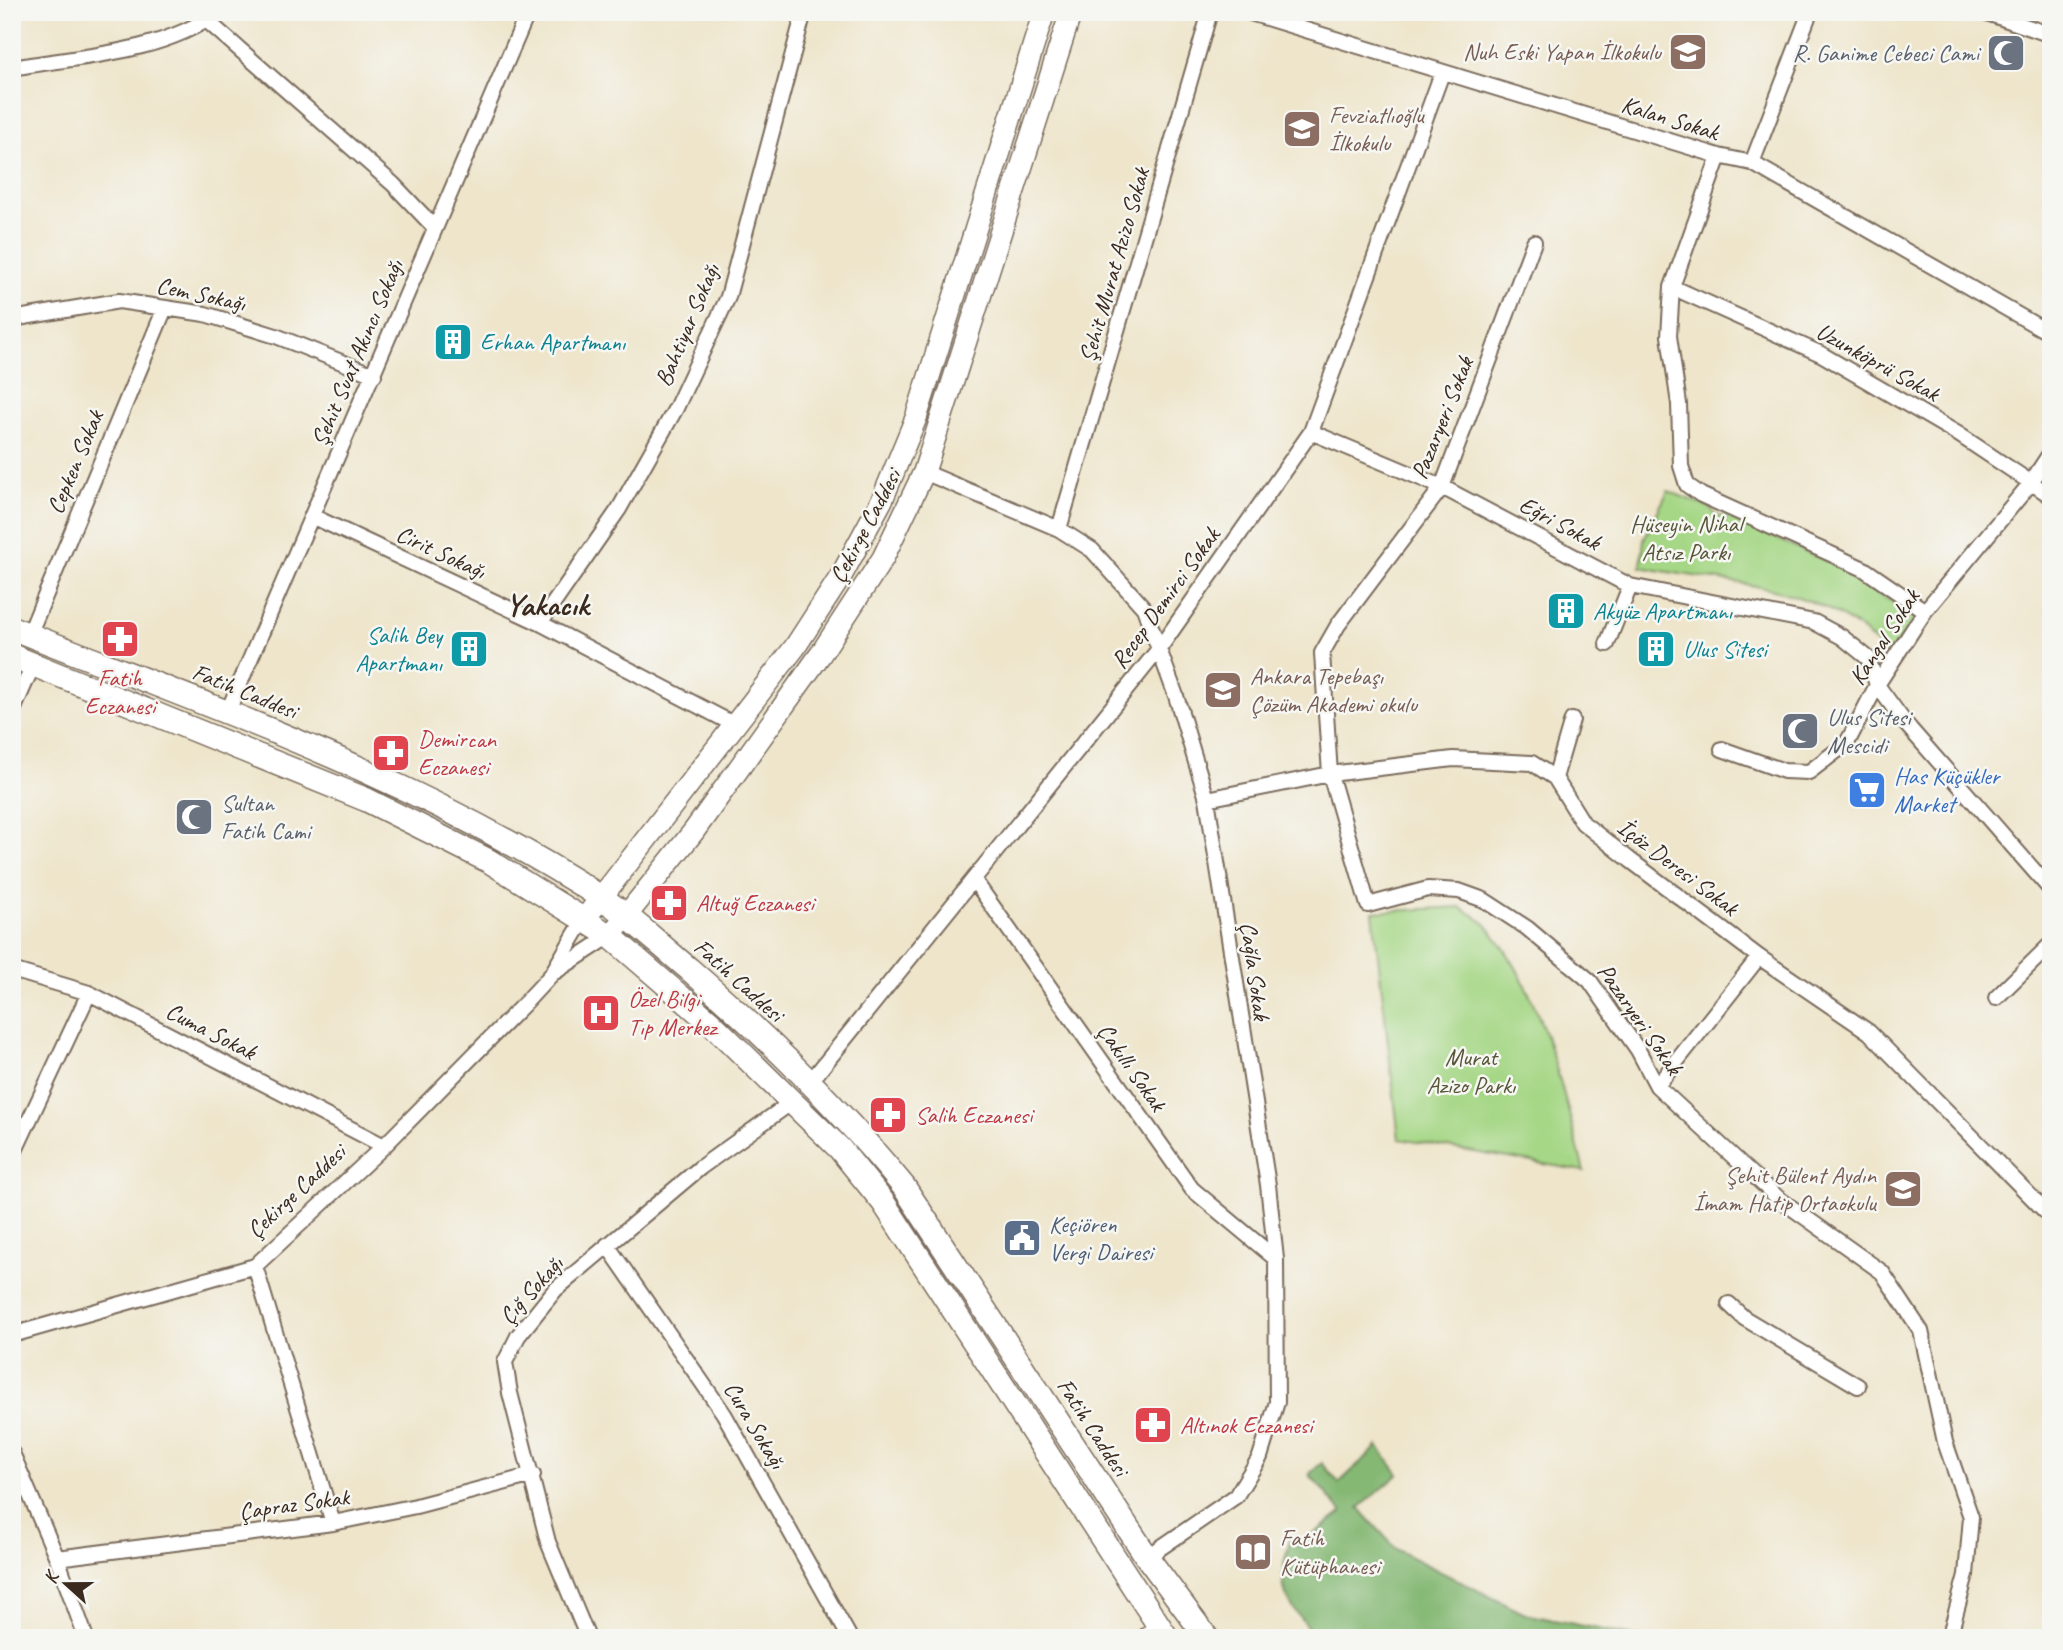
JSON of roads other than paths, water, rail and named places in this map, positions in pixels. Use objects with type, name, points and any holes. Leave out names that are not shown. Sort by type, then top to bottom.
[{"type":"main road","name":"Çekirge Caddesi","points":[[583,921],[795,648],[841,576],[882,500],[916,418],[1044,12]]},
{"type":"main road","name":"Çekirge Caddesi","points":[[610,936],[694,831],[820,655],[883,558],[924,472],[1071,12]]},
{"type":"main road","name":"Fatih Caddesi","points":[[20,631],[228,711],[378,776],[501,838],[626,915],[727,1002],[810,1082],[859,1132],[904,1187],[1147,1557],[1207,1638]]},
{"type":"main road","name":"Fatih Caddesi","points":[[23,660],[367,800],[489,861],[610,936],[710,1022],[840,1149],[883,1202],[1156,1634]]},
{"type":"street","points":[[12,68],[145,46],[201,17],[218,12]]},
{"type":"street","name":"Şehit Suat Akıncı Sokağı","points":[[228,711],[528,12]]},
{"type":"street","name":"Bahtiyar Sokağı","points":[[540,623],[620,509],[676,408],[728,297],[804,12]]},
{"type":"street","name":"Şehit Murat Azizo Sokak","points":[[1059,529],[1210,12]]},
{"type":"street","name":"Kalan Sokak","points":[[1247,12],[1442,74],[1719,156],[1752,163],[2051,334]]},
{"type":"street","points":[[1752,163],[1810,12]]},
{"type":"street","points":[[1984,12],[2051,35]]},
{"type":"street","points":[[201,17],[393,184],[435,228]]},
{"type":"street","name":"Recep Demirci Sokak","points":[[810,1082],[1159,649],[1311,432],[1442,74]]},
{"type":"street","points":[[1719,156],[1672,287],[1669,336],[1679,404],[1681,466],[1687,485],[1864,569],[1925,611]]},
{"type":"street","name":"Pazaryeri Sokak","points":[[1534,242],[1442,487],[1338,625],[1322,653],[1330,774],[1368,905],[1428,889],[1459,891],[1484,900],[1527,929],[1590,981],[1638,1050],[1657,1086],[1778,1198],[1882,1272],[1922,1331],[1945,1443],[1971,1517],[1966,1575],[1949,1638]]},
{"type":"street","name":"Uzunköprü Sokak","points":[[1672,287],[1821,354],[1958,434],[2051,496]]},
{"type":"street","name":"Cem Sokağı","points":[[12,319],[119,301],[205,314],[276,336],[374,375]]},
{"type":"street","name":"Cepken Sokak","points":[[20,631],[165,308]]},
{"type":"street","name":"Eğri Sokak","points":[[1311,432],[1442,487],[1630,586],[1814,622],[1842,637],[1868,658],[1877,685],[1931,752],[2051,890]]},
{"type":"street","name":"Kangal Sokak","points":[[1722,749],[1784,771],[1808,772],[1847,743],[1877,685],[1925,611],[2030,484],[2051,452]]},
{"type":"street","name":"Çağla Sokak","points":[[924,472],[1059,529],[1092,550],[1144,608],[1207,799],[1268,1185],[1276,1259],[1277,1402],[1260,1457],[1236,1496],[1147,1557]]},
{"type":"street","name":"Cirit Sokağı","points":[[312,516],[540,623],[737,726]]},
{"type":"street","points":[[1607,643],[1630,586]]},
{"type":"street","points":[[12,713],[23,660]]},
{"type":"street","points":[[1555,779],[1572,720]]},
{"type":"street","name":"İçöz Deresi Sokak","points":[[1207,799],[1330,774],[1453,759],[1532,763],[1555,779],[1583,822],[1759,957],[1869,1032],[2051,1217]]},
{"type":"street","name":"Çakıllı Sokak","points":[[974,880],[1192,1189],[1276,1259]]},
{"type":"street","name":"Çekirge Caddesi","points":[[551,975],[583,921]]},
{"type":"street","name":"Çekirge Caddesi","points":[[12,1335],[255,1266],[384,1146],[551,975],[610,936]]},
{"type":"street","points":[[1996,998],[2051,944]]},
{"type":"street","points":[[1657,1086],[1759,957]]},
{"type":"street","name":"Cuma Sokak","points":[[12,970],[89,993],[384,1146]]},
{"type":"street","points":[[12,1157],[89,993]]},
{"type":"street","name":"Çığ Sokağı","points":[[588,1638],[548,1542],[510,1393],[505,1362],[517,1336],[555,1290],[701,1167],[792,1102]]},
{"type":"street","name":"Cura Sokağı","points":[[607,1245],[724,1414],[850,1638]]},
{"type":"street","points":[[255,1266],[333,1523]]},
{"type":"street","points":[[1729,1304],[1744,1318],[1858,1386]]},
{"type":"street","points":[[12,1452],[57,1558],[86,1638]]},
{"type":"street","name":"Çapraz Sokak","points":[[57,1558],[333,1523],[416,1506],[533,1475]]},
{"type":"place","name":"Nuh Eski Yapan İlkokulu","points":[[1688,52]]},
{"type":"place","name":"R. Ganime Cebeci Cami","points":[[2006,53]]},
{"type":"place","name":"Fevziatlıoğlu İlkokulu","points":[[1302,129]]},
{"type":"place","name":"Erhan Apartmanı","points":[[453,342]]},
{"type":"place","name":"Akyüz Apartmanı","points":[[1566,611]]},
{"type":"place","name":"Fatih Eczanesi","points":[[120,639]]},
{"type":"place","name":"Salih Bey Apartmanı","points":[[469,649]]},
{"type":"place","name":"Ulus Sitesi","points":[[1656,649]]},
{"type":"place","name":"Ankara Tepebaşı Çözüm Akademi okulu","points":[[1223,690]]},
{"type":"place","name":"Ulus Sitesi Mescidi","points":[[1800,731]]},
{"type":"place","name":"Demircan Eczanesi","points":[[391,753]]},
{"type":"place","name":"Has Küçükler Market","points":[[1867,790]]},
{"type":"place","name":"Sultan Fatih Cami","points":[[194,817]]},
{"type":"place","name":"Altuğ Eczanesi","points":[[669,903]]},
{"type":"place","name":"Özel Bilgi Tıp Merkez","points":[[601,1013]]},
{"type":"place","name":"Salih Eczanesi","points":[[888,1115]]},
{"type":"place","name":"Şehit Bülent Aydın İmam Hatip Ortaokulu","points":[[1903,1189]]},
{"type":"place","name":"Keçiören Vergi Dairesi","points":[[1022,1238]]},
{"type":"place","name":"Altınok Eczanesi","points":[[1153,1425]]},
{"type":"place","name":"Fatih Kütüphanesi","points":[[1253,1552]]},
{"type":"district","name":"Yakacık","points":[[547,604]]},
{"type":"park label","name":"Hüseyin Nihal Atsız Parkı","points":[[1686,538]]},
{"type":"park label","name":"Murat Azizo Parkı","points":[[1471,1071]]}]
